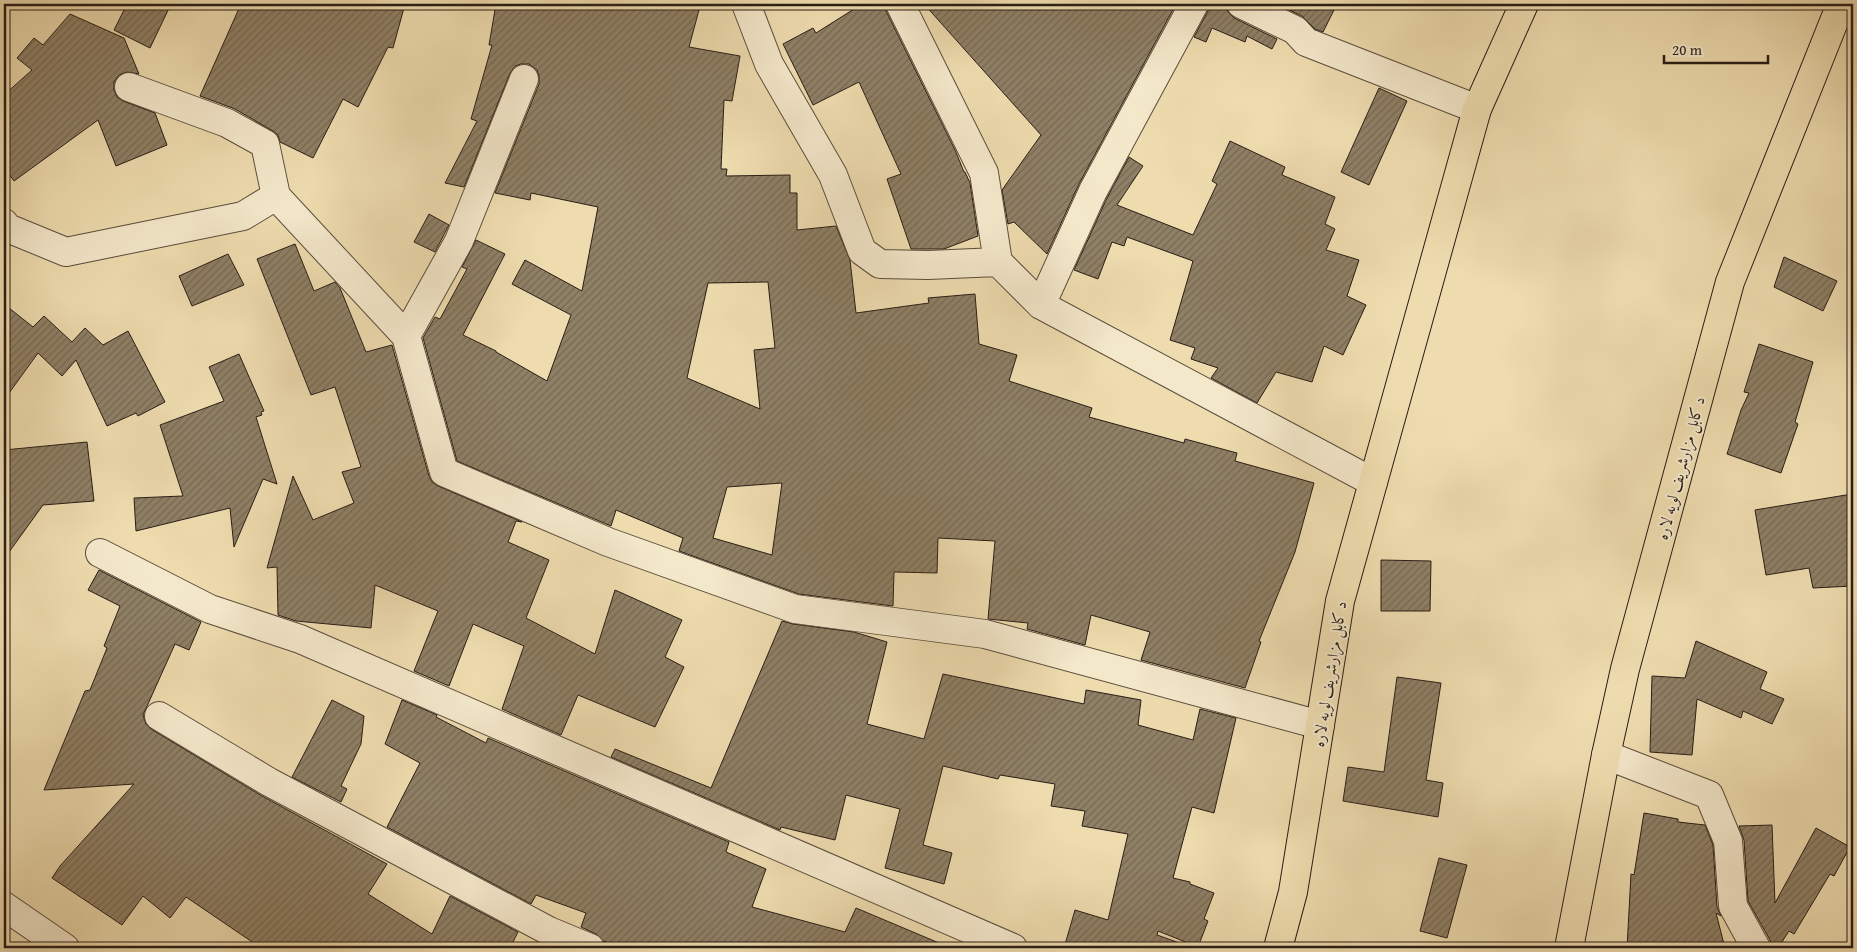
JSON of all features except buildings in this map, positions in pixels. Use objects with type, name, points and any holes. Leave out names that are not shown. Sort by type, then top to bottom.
[{"type":"highway","name":"د کابل مزارشریف لویه لاره","points":[[1278,948],[1293,892],[1340,601],[1477,109],[1524,4]]},
{"type":"highway","name":"د کابل مزارشریف لویه لاره","points":[[1569,948],[1606,755],[1625,669],[1730,282],[1841,4]]},
{"type":"street","points":[[746,4],[769,64],[833,175],[862,251],[880,264],[928,265],[998,262]]},
{"type":"street","points":[[900,4],[984,173],[998,262],[1041,305],[1373,482]]},
{"type":"street","points":[[1041,305],[1093,191],[1194,4]]},
{"type":"street","points":[[1241,4],[1296,30],[1306,42],[1477,109]]},
{"type":"street","points":[[406,336],[459,241],[524,79]]},
{"type":"street","points":[[129,87],[227,123],[265,144],[276,196],[406,336],[444,472],[608,542],[795,609],[985,634],[1320,725]]},
{"type":"street","points":[[4,223],[5,227],[66,252],[243,216],[276,196]]},
{"type":"street","points":[[100,553],[210,609],[300,639],[1013,948]]},
{"type":"street","points":[[159,716],[269,782],[549,931],[590,948]]},
{"type":"street","points":[[1606,755],[1709,796],[1728,841],[1733,906],[1756,948]]},
{"type":"street","points":[[4,906],[65,948]]}]
